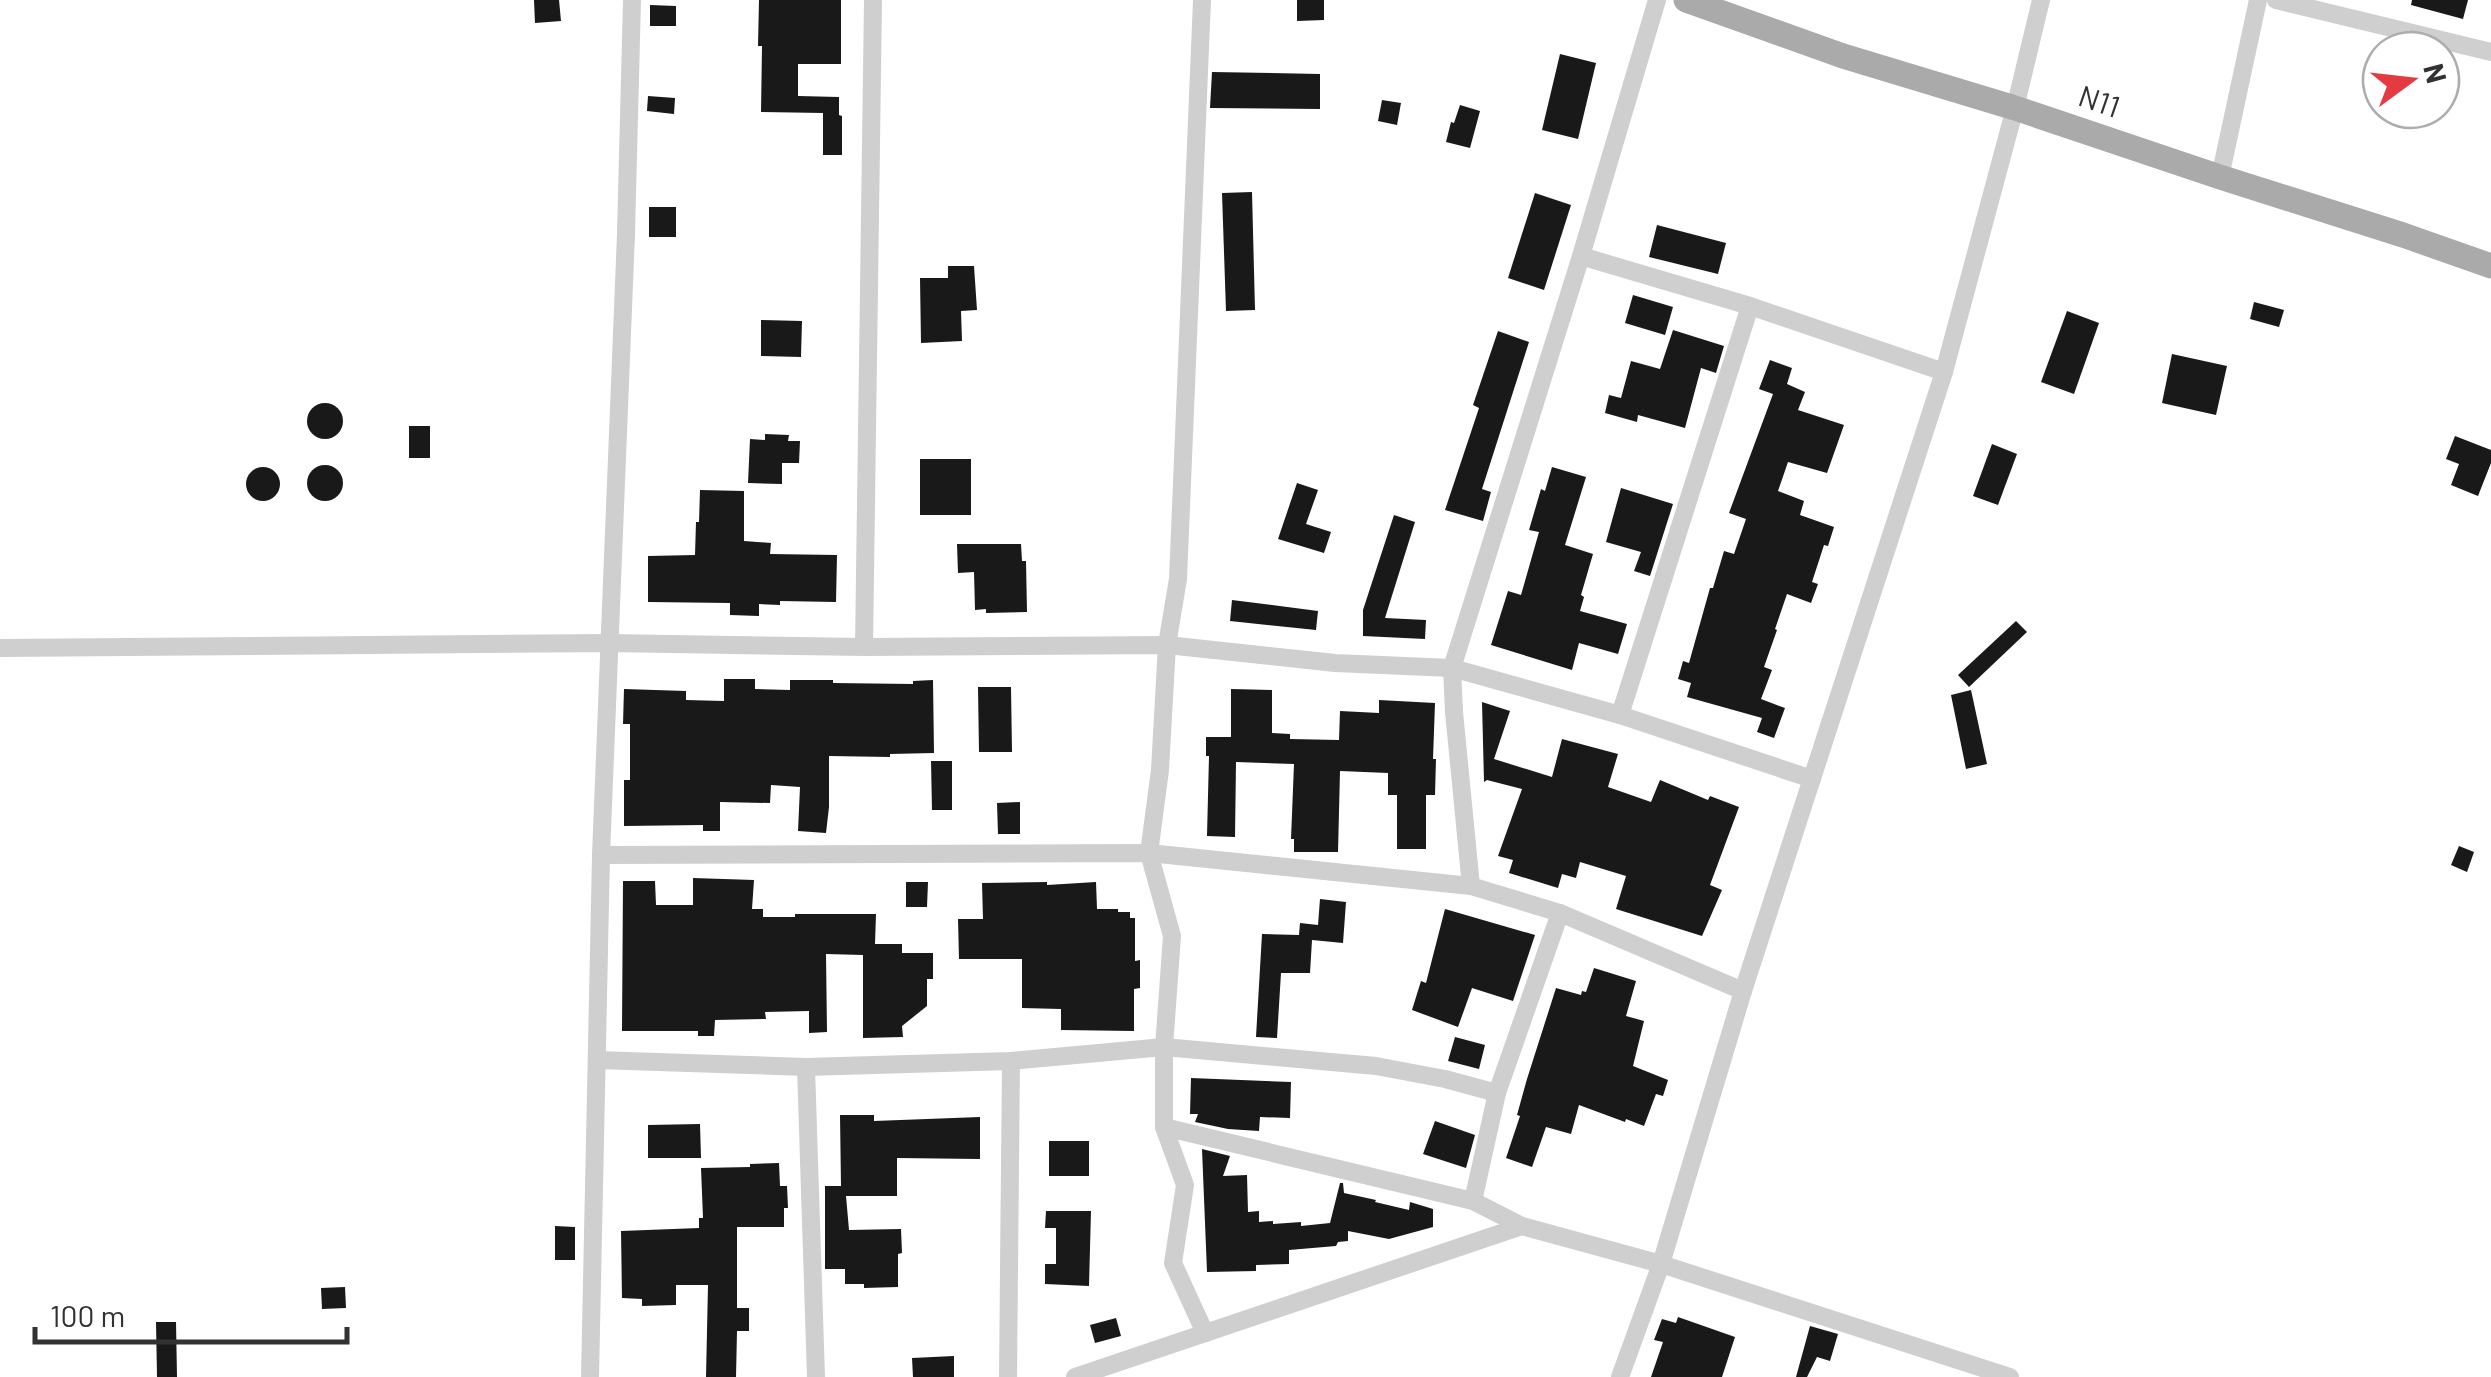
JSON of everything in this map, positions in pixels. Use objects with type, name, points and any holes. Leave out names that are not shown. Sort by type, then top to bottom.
[{"type":"main road","name":"N11","points":[[1686,0],[1843,56],[2404,234],[2491,266]]},
{"type":"street","points":[[590,1377],[601,855],[632,0]]},
{"type":"street","points":[[864,648],[873,0]]},
{"type":"street","points":[[1202,0],[1178,579],[1167,645],[1160,770],[1149,853],[1172,936],[1164,1048],[1164,1126],[1184,1186],[1172,1262],[1206,1333]]},
{"type":"street","points":[[1471,886],[1452,668],[1657,0]]},
{"type":"street","points":[[1620,1377],[1661,1264],[1743,991],[1944,372],[2041,0]]},
{"type":"street","points":[[2220,177],[2258,0]]},
{"type":"street","points":[[2276,0],[2491,52]]},
{"type":"street","points":[[1581,256],[1750,306],[1944,372]]},
{"type":"street","points":[[1620,715],[1750,306]]},
{"type":"street","points":[[0,648],[609,643],[864,648],[1167,645],[1335,663],[1452,668],[1620,715],[1812,778]]},
{"type":"street","points":[[601,855],[1149,853],[1471,886],[1560,914],[1743,991]]},
{"type":"street","points":[[1473,1201],[1497,1093],[1560,914]]},
{"type":"street","points":[[597,1060],[806,1067],[1011,1060],[1164,1048],[1376,1066],[1497,1093]]},
{"type":"street","points":[[1008,1377],[1011,1060]]},
{"type":"street","points":[[806,1067],[816,1377]]},
{"type":"street","points":[[1164,1126],[1473,1201],[1522,1226],[1661,1264],[2010,1377]]},
{"type":"street","points":[[1074,1377],[1522,1226]]},
{"type":"building","points":[[534,0],[559,0],[561,21],[535,23]]},
{"type":"building","points":[[759,0],[841,0],[841,64],[798,64],[798,96],[839,97],[842,155],[823,155],[823,113],[761,112]]},
{"type":"building","points":[[1297,0],[1324,0],[1324,20],[1297,21]]},
{"type":"building","points":[[2412,0],[2468,0],[2463,19],[2411,5]]},
{"type":"building","points":[[650,5],[676,6],[676,26],[650,26]]},
{"type":"building","points":[[1560,54],[1596,63],[1578,139],[1542,130]]},
{"type":"building","points":[[1212,72],[1320,74],[1320,109],[1210,108]]},
{"type":"building","points":[[648,96],[675,98],[674,114],[647,111]]},
{"type":"building","points":[[1382,100],[1401,103],[1397,125],[1378,121]]},
{"type":"building","points":[[1460,105],[1480,111],[1470,148],[1446,142]]},
{"type":"building","points":[[1252,192],[1255,310],[1226,311],[1222,193]]},
{"type":"building","points":[[1535,193],[1571,205],[1544,290],[1508,278]]},
{"type":"building","points":[[649,207],[676,207],[676,237],[649,237]]},
{"type":"building","points":[[1657,225],[1726,243],[1718,274],[1649,257]]},
{"type":"building","points":[[948,266],[974,266],[977,310],[961,311],[962,341],[921,343],[920,278],[948,278]]},
{"type":"building","points":[[1633,295],[1673,307],[1665,335],[1625,323]]},
{"type":"building","points":[[2254,302],[2284,310],[2279,327],[2250,319]]},
{"type":"building","points":[[2067,311],[2099,323],[2074,394],[2041,382]]},
{"type":"building","points":[[761,320],[802,321],[801,357],[761,356]]},
{"type":"building","points":[[1673,330],[1724,346],[1716,373],[1701,368],[1685,428],[1638,415],[1637,422],[1605,413],[1609,395],[1621,398],[1631,361],[1660,369]]},
{"type":"building","points":[[1498,331],[1529,342],[1482,489],[1491,492],[1483,521],[1445,510],[1479,408],[1473,405]]},
{"type":"building","points":[[2172,354],[2227,366],[2216,415],[2162,403]]},
{"type":"building","points":[[1770,360],[1792,368],[1787,384],[1805,392],[1798,410],[1844,425],[1827,473],[1788,462],[1778,491],[1804,501],[1800,515],[1834,527],[1812,582],[1818,584],[1811,603],[1787,594],[1764,667],[1772,670],[1761,699],[1785,708],[1774,738],[1757,732],[1762,718],[1687,697],[1691,683],[1678,679],[1683,661],[1689,663],[1724,551],[1734,554],[1746,519],[1729,513],[1773,394],[1759,389]]},
{"type":"building","points":[[325,403],[338,408],[343,421],[338,434],[325,439],[312,434],[307,421],[312,408]]},
{"type":"building","points":[[409,426],[430,426],[430,458],[409,458]]},
{"type":"building","points":[[765,434],[789,435],[788,441],[800,441],[799,463],[782,463],[782,484],[748,483],[750,439],[765,440]]},
{"type":"building","points":[[2455,436],[2491,450],[2491,463],[2478,496],[2451,485],[2459,464],[2446,459]]},
{"type":"building","points":[[1992,444],[2017,454],[1998,505],[1973,496]]},
{"type":"building","points":[[920,459],[971,459],[971,515],[920,515]]},
{"type":"building","points":[[325,465],[338,470],[343,483],[338,496],[325,501],[312,496],[307,483],[312,470]]},
{"type":"building","points":[[263,467],[275,472],[280,484],[275,496],[263,501],[251,496],[246,484],[251,472]]},
{"type":"building","points":[[1552,467],[1586,477],[1565,545],[1593,554],[1580,611],[1627,624],[1618,654],[1579,643],[1572,670],[1491,645],[1508,591],[1521,595],[1539,532],[1529,530]]},
{"type":"building","points":[[1297,483],[1318,490],[1306,524],[1331,532],[1324,553],[1278,539]]},
{"type":"building","points":[[1621,488],[1673,504],[1650,576],[1634,571],[1641,552],[1606,542]]},
{"type":"building","points":[[700,490],[744,491],[744,541],[771,543],[770,554],[837,555],[836,602],[759,604],[759,616],[730,615],[730,603],[648,602],[648,556],[695,555]]},
{"type":"building","points":[[1394,515],[1415,522],[1385,618],[1426,620],[1425,639],[1363,636],[1363,610]]},
{"type":"building","points":[[957,544],[1021,544],[1022,561],[1026,561],[1027,612],[975,610],[974,572],[958,573]]},
{"type":"building","points":[[1232,600],[1318,611],[1316,630],[1230,621]]},
{"type":"building","points":[[2016,621],[2027,632],[1969,687],[1958,675]]},
{"type":"building","points":[[724,679],[755,679],[755,689],[790,690],[790,680],[913,684],[933,680],[934,753],[829,756],[826,833],[798,831],[800,787],[771,785],[770,803],[720,802],[720,831],[703,831],[703,825],[624,826],[624,780],[630,780],[630,724],[623,724],[624,689],[686,691],[686,700],[724,701]]},
{"type":"building","points":[[978,687],[1011,687],[1012,752],[979,752]]},
{"type":"building","points":[[1231,689],[1272,690],[1272,733],[1290,734],[1290,739],[1339,740],[1340,711],[1379,713],[1379,700],[1435,703],[1435,795],[1426,795],[1426,849],[1397,849],[1397,795],[1388,795],[1388,773],[1340,771],[1338,852],[1294,852],[1294,764],[1236,762],[1235,837],[1207,836],[1206,737],[1231,737]]},
{"type":"building","points":[[1971,690],[1987,764],[1966,769],[1951,695]]},
{"type":"building","points":[[1482,702],[1510,711],[1494,759],[1552,777],[1562,739],[1618,754],[1608,787],[1651,802],[1660,780],[1708,800],[1710,796],[1739,807],[1710,885],[1722,890],[1702,936],[1616,909],[1626,876],[1580,862],[1576,878],[1562,874],[1558,888],[1509,873],[1513,860],[1498,856],[1522,789],[1484,782]]},
{"type":"building","points":[[931,761],[952,761],[952,810],[932,810]]},
{"type":"building","points":[[1020,802],[1020,834],[998,834],[997,803]]},
{"type":"building","points":[[2459,846],[2474,852],[2467,872],[2451,865]]},
{"type":"building","points":[[693,878],[754,880],[752,909],[763,909],[763,917],[876,914],[875,944],[902,944],[902,953],[933,953],[933,979],[927,979],[927,1006],[902,1026],[903,1037],[863,1038],[863,955],[826,954],[827,1032],[809,1033],[809,1011],[765,1012],[766,1019],[715,1020],[714,1036],[698,1036],[698,1031],[622,1031],[623,881],[655,881],[656,905],[693,905]]},
{"type":"building","points":[[906,882],[928,882],[927,907],[906,907]]},
{"type":"building","points":[[1096,882],[1097,909],[1118,909],[1135,918],[1135,961],[1140,960],[1140,988],[1134,989],[1134,1031],[1061,1030],[1061,1009],[1022,1008],[1022,959],[959,959],[958,919],[983,919],[982,883]]},
{"type":"building","points":[[1320,899],[1346,902],[1343,943],[1312,940],[1310,973],[1281,973],[1277,1038],[1256,1037],[1262,934],[1299,935],[1300,923],[1318,925]]},
{"type":"building","points":[[1445,909],[1535,935],[1513,1001],[1472,988],[1458,1027],[1412,1010],[1421,981],[1426,983]]},
{"type":"building","points":[[1594,968],[1636,981],[1626,1016],[1644,1021],[1633,1066],[1668,1080],[1663,1096],[1656,1094],[1644,1126],[1579,1105],[1571,1134],[1546,1127],[1532,1167],[1506,1158],[1556,988],[1581,995],[1586,992]]},
{"type":"building","points":[[1455,1037],[1485,1045],[1479,1069],[1448,1061]]},
{"type":"building","points":[[1191,1078],[1291,1082],[1290,1118],[1260,1117],[1259,1131],[1195,1122],[1198,1114],[1190,1114]]},
{"type":"building","points":[[840,1115],[874,1115],[874,1121],[980,1117],[980,1159],[897,1158],[897,1196],[846,1196],[849,1230],[901,1229],[898,1287],[845,1284],[845,1269],[825,1269],[825,1186],[841,1186]]},
{"type":"building","points":[[1435,1121],[1475,1135],[1466,1168],[1423,1154]]},
{"type":"building","points":[[700,1124],[701,1158],[648,1158],[648,1125]]},
{"type":"building","points":[[1049,1141],[1089,1141],[1089,1176],[1049,1176]]},
{"type":"building","points":[[1202,1149],[1230,1156],[1223,1176],[1247,1175],[1248,1212],[1259,1211],[1259,1222],[1301,1222],[1301,1226],[1330,1223],[1343,1183],[1344,1193],[1375,1202],[1409,1210],[1410,1202],[1433,1209],[1433,1227],[1389,1239],[1348,1231],[1348,1241],[1336,1246],[1289,1250],[1289,1264],[1256,1265],[1256,1271],[1207,1272]]},
{"type":"building","points":[[779,1163],[780,1186],[787,1186],[784,1227],[737,1227],[737,1308],[749,1308],[749,1331],[737,1331],[736,1377],[706,1377],[708,1285],[676,1285],[676,1305],[642,1306],[642,1299],[622,1298],[621,1231],[699,1228],[699,1218],[703,1218],[701,1168]]},
{"type":"building","points":[[1046,1211],[1091,1211],[1089,1286],[1045,1284],[1045,1264],[1056,1264],[1056,1228],[1045,1228]]},
{"type":"building","points":[[555,1226],[575,1227],[575,1260],[555,1260]]},
{"type":"building","points":[[345,1287],[346,1308],[322,1309],[321,1288]]},
{"type":"building","points":[[1678,1317],[1735,1337],[1722,1377],[1651,1377],[1663,1342],[1654,1340],[1662,1319],[1676,1323]]},
{"type":"building","points":[[1116,1318],[1121,1336],[1095,1343],[1090,1325]]},
{"type":"building","points":[[156,1322],[176,1322],[177,1377],[157,1377]]},
{"type":"building","points":[[1810,1326],[1838,1334],[1830,1361],[1817,1357],[1807,1377],[1796,1377]]},
{"type":"building","points":[[954,1356],[954,1377],[913,1377],[912,1358]]}]
